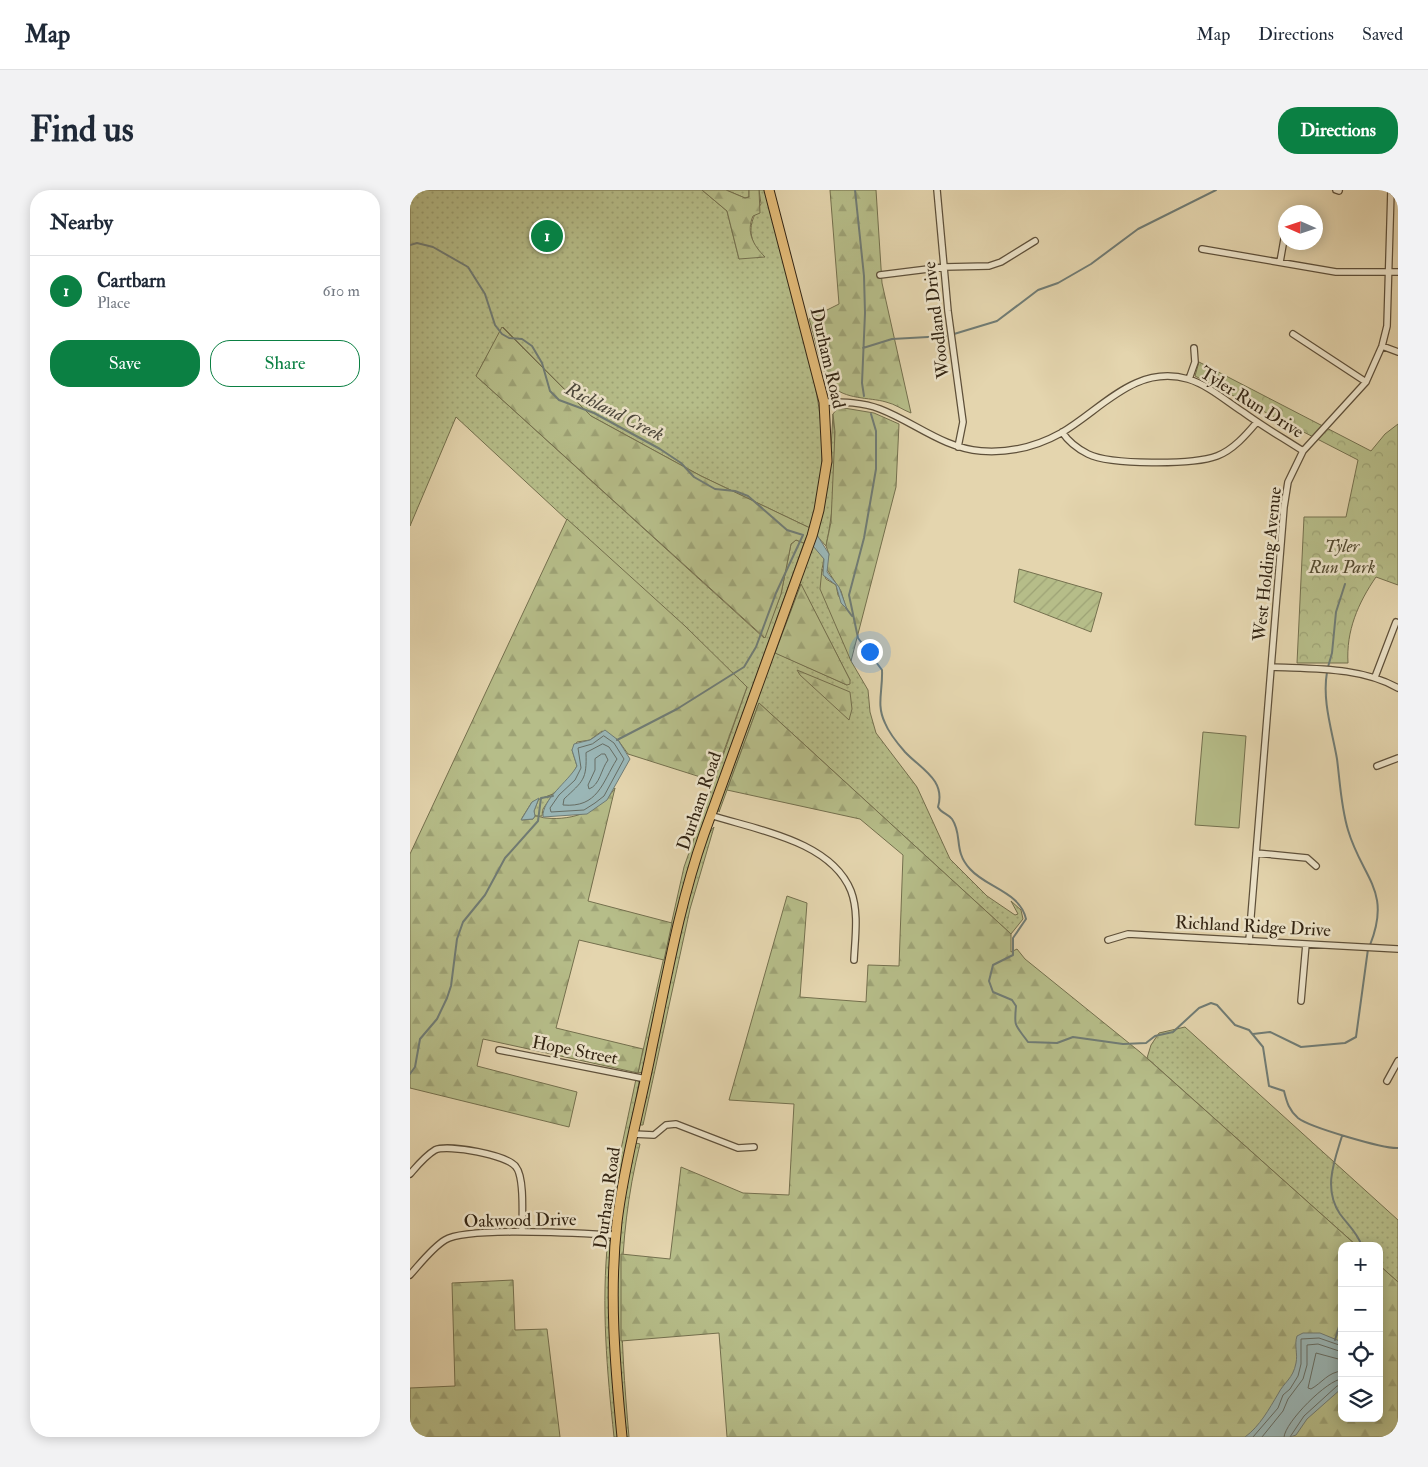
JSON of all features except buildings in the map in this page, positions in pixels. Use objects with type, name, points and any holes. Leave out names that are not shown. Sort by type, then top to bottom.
[{"type":"main road","name":"Durham Road","points":[[622,1437],[613,1302],[616,1235],[633,1134],[690,878],[710,815],[809,544],[819,510],[827,454],[824,402],[769,190]]},
{"type":"street","name":"Woodland Drive","points":[[937,190],[944,267],[963,422],[958,447]]},
{"type":"street","name":"West Holding Avenue","points":[[1249,941],[1284,507],[1288,482],[1303,451],[1366,382],[1382,346],[1387,326],[1390,190]]},
{"type":"street","points":[[880,275],[944,267],[989,266],[1001,262],[1035,241]]},
{"type":"street","points":[[1202,249],[1336,272],[1398,272]]},
{"type":"street","points":[[1280,262],[1282,250]]},
{"type":"street","points":[[1293,334],[1366,382]]},
{"type":"street","points":[[1382,346],[1398,352]]},
{"type":"street","points":[[1189,379],[1195,362],[1194,348]]},
{"type":"street","name":"Tyler Run Drive","points":[[824,402],[859,402],[880,408],[958,447],[980,451],[1020,449],[1062,432],[1124,387],[1149,379],[1171,376],[1189,379],[1211,390],[1303,451]]},
{"type":"street","points":[[1062,432],[1066,438],[1089,454],[1107,459],[1188,462],[1217,456],[1231,449],[1257,422]]},
{"type":"street","points":[[1375,677],[1396,622]]},
{"type":"street","points":[[1272,667],[1335,671],[1375,677],[1398,688]]},
{"type":"street","points":[[1377,766],[1398,758]]},
{"type":"street","points":[[710,815],[810,848],[833,864],[848,886],[854,908],[854,960]]},
{"type":"street","points":[[1256,853],[1307,858],[1316,866]]},
{"type":"street","name":"Richland Ridge Drive","points":[[1108,940],[1128,934],[1398,949]]},
{"type":"street","points":[[1302,1001],[1306,944]]},
{"type":"street","name":"Hope Street","points":[[499,1050],[646,1080]]},
{"type":"street","points":[[1387,1081],[1398,1061]]},
{"type":"street","points":[[633,1134],[654,1135],[666,1125],[676,1124],[738,1148],[754,1148]]},
{"type":"street","points":[[410,1174],[436,1150],[452,1148],[503,1158],[516,1167],[521,1181],[522,1232]]},
{"type":"street","name":"Oakwood Drive","points":[[410,1275],[445,1240],[460,1235],[522,1232],[616,1235]]},
{"type":"green space","points":[[410,190],[702,190],[727,211],[739,259],[756,248],[753,242],[751,225],[761,204],[759,190],[765,190],[790,284],[812,370],[820,421],[822,446],[821,472],[810,528],[701,476],[591,416],[503,327],[476,376],[764,638],[781,594],[791,544],[796,540],[804,543],[694,850],[643,1072],[638,1073],[684,867],[747,687],[456,417],[410,526]]},
{"type":"green space","points":[[702,190],[726,190],[745,198],[749,197],[749,190],[759,190],[760,213],[753,216],[750,227],[754,243],[765,257],[739,259],[727,211]]},
{"type":"green space","points":[[726,190],[749,190],[749,197],[745,198]]},
{"type":"green space","points":[[830,190],[876,190],[882,283],[911,413],[879,400],[850,396],[843,393],[831,385],[825,373],[809,319],[839,304]]},
{"type":"green space","points":[[502,327],[591,416],[701,476],[810,528],[804,543],[796,540],[791,544],[781,594],[765,638],[476,376]]},
{"type":"green space","name":"Tyler Run Park","points":[[1199,362],[1371,451],[1385,434],[1398,424],[1398,585],[1376,577],[1354,618],[1349,640],[1348,663],[1297,663],[1304,517],[1346,517],[1358,460],[1195,376]]},
{"type":"green space","points":[[844,408],[874,413],[899,424],[896,487],[851,661],[820,589],[822,569],[826,579],[836,585],[838,595],[846,608],[841,591],[826,568],[829,554],[826,546],[831,522],[835,432],[833,414],[837,409]]},
{"type":"green space","points":[[833,414],[835,464],[831,514],[826,546],[817,536],[815,547],[824,559],[822,569],[851,661],[868,690],[870,712],[876,733],[917,787],[950,859],[987,896],[1015,915],[1018,914],[1011,901],[1021,910],[1023,919],[1011,934],[759,703],[719,812],[718,803],[823,507],[830,465]],"holes":[[[801,585],[850,680],[847,685],[776,653]]]},
{"type":"green space","points":[[567,519],[685,626],[747,687],[713,781],[628,754],[618,740],[602,731],[590,740],[577,742],[572,750],[577,766],[571,777],[553,794],[532,802],[522,818],[522,820],[533,819],[535,816],[566,818],[576,816],[594,808],[609,796],[615,788],[588,901],[672,923],[664,960],[579,940],[556,1028],[643,1049],[638,1073],[483,1039],[477,1066],[577,1092],[569,1127],[410,1088],[410,854]]},
{"type":"green space","points":[[1019,569],[1102,593],[1091,632],[1014,602]]},
{"type":"green space","points":[[801,584],[850,680],[850,684],[847,685],[775,653]]},
{"type":"green space","points":[[797,670],[850,692],[852,709],[849,720],[800,675]]},
{"type":"green space","points":[[759,703],[1011,934],[1011,952],[1017,949],[1025,959],[1140,1052],[1353,1242],[1338,1242],[1338,1422],[1383,1422],[1383,1269],[1398,1282],[1398,1437],[727,1437],[719,1333],[621,1341],[621,1254],[670,1259],[681,1167],[743,1193],[789,1195],[794,1104],[729,1100],[787,896],[807,903],[800,997],[866,1002],[868,965],[899,966],[903,855],[860,819],[727,790]]},
{"type":"green space","points":[[1203,732],[1246,736],[1239,828],[1195,825]]},
{"type":"green space","points":[[553,794],[543,809],[542,816],[535,816],[534,811],[539,798]]},
{"type":"green space","points":[[714,827],[690,909],[643,1125],[640,1125],[687,900],[705,841]]},
{"type":"green space","points":[[1185,1027],[1398,1220],[1398,1282],[1383,1269],[1383,1242],[1353,1242],[1147,1058],[1151,1045],[1159,1033]]},
{"type":"green space","points":[[636,1079],[639,1082],[614,1224],[609,1231],[620,1154]]},
{"type":"green space","points":[[636,1143],[640,1144],[626,1218],[623,1254],[623,1362],[629,1437],[625,1437],[617,1323],[617,1266],[624,1193]]},
{"type":"green space","points":[[608,1238],[611,1243],[619,1437],[614,1437],[606,1338],[605,1288]]},
{"type":"green space","points":[[513,1280],[515,1330],[547,1329],[560,1437],[410,1437],[410,1388],[455,1386],[452,1283]]},
{"type":"water","points":[[817,535],[829,554],[827,572],[839,587],[847,609],[841,603],[836,585],[823,575],[824,559],[813,546]]},
{"type":"water","points":[[605,730],[618,740],[630,759],[607,800],[587,814],[543,817],[544,810],[551,797],[577,766],[572,750],[574,744],[590,740]]},
{"type":"water","points":[[539,798],[533,819],[521,820],[532,802]]},
{"type":"water","points":[[1303,1333],[1320,1333],[1338,1340],[1338,1392],[1307,1419],[1296,1435],[1290,1437],[1245,1437],[1260,1423],[1280,1390],[1291,1377],[1295,1368],[1297,1336]]},
{"type":"waterway","points":[[855,190],[864,276],[865,313],[862,383],[864,396]]},
{"type":"waterway","points":[[954,334],[997,321],[1038,290],[1058,283],[1091,264],[1138,229],[1216,190]]},
{"type":"waterway","name":"Richland Creek","points":[[410,245],[417,243],[433,247],[468,267],[485,294],[495,325],[502,334],[509,338],[522,339],[532,346],[542,363],[550,391],[559,400],[594,413],[660,449],[681,463],[694,477],[715,489],[735,491],[748,496],[787,530],[803,535],[776,593],[756,647],[744,667],[677,709],[617,740]]},
{"type":"waterway","points":[[863,348],[892,339],[946,336]]},
{"type":"waterway","name":"Richland Creek","points":[[871,414],[876,431],[876,469],[864,538],[849,595],[858,638],[882,670],[881,710],[887,727],[905,752],[935,782],[940,798],[938,807],[952,819],[955,825],[965,862],[977,875],[1010,896],[1023,910],[1026,919],[1013,938],[1013,955],[993,965],[989,981],[993,992],[1012,1000],[1016,1006],[1015,1022],[1020,1032],[1028,1042],[1057,1043],[1073,1037],[1123,1044],[1146,1043],[1155,1036],[1173,1032],[1199,1008],[1211,1003],[1217,1005],[1235,1025],[1249,1030],[1263,1047],[1269,1086],[1284,1091],[1292,1112],[1298,1118],[1316,1127],[1347,1137],[1398,1148]]},
{"type":"waterway","points":[[1328,667],[1332,653],[1336,612],[1345,584]]},
{"type":"waterway","name":"Richland Creek","points":[[846,608],[852,616]]},
{"type":"waterway","points":[[1327,672],[1327,705],[1337,759],[1342,803],[1348,830],[1376,897],[1378,911],[1370,945]]},
{"type":"waterway","points":[[410,1074],[415,1067],[420,1039],[437,1019],[447,998],[451,986],[457,939],[463,922],[485,895],[505,858],[538,821],[541,798],[553,796]]},
{"type":"waterway","points":[[1253,1034],[1270,1032],[1301,1047],[1345,1043],[1356,1037],[1368,949]]},
{"type":"waterway","points":[[1342,1136],[1333,1166],[1332,1195],[1340,1214],[1360,1242]]},
{"type":"waterway","points":[[1335,1340],[1338,1330]]},
{"type":"place","name":"Cartbarn","points":[[547,236]]}]
